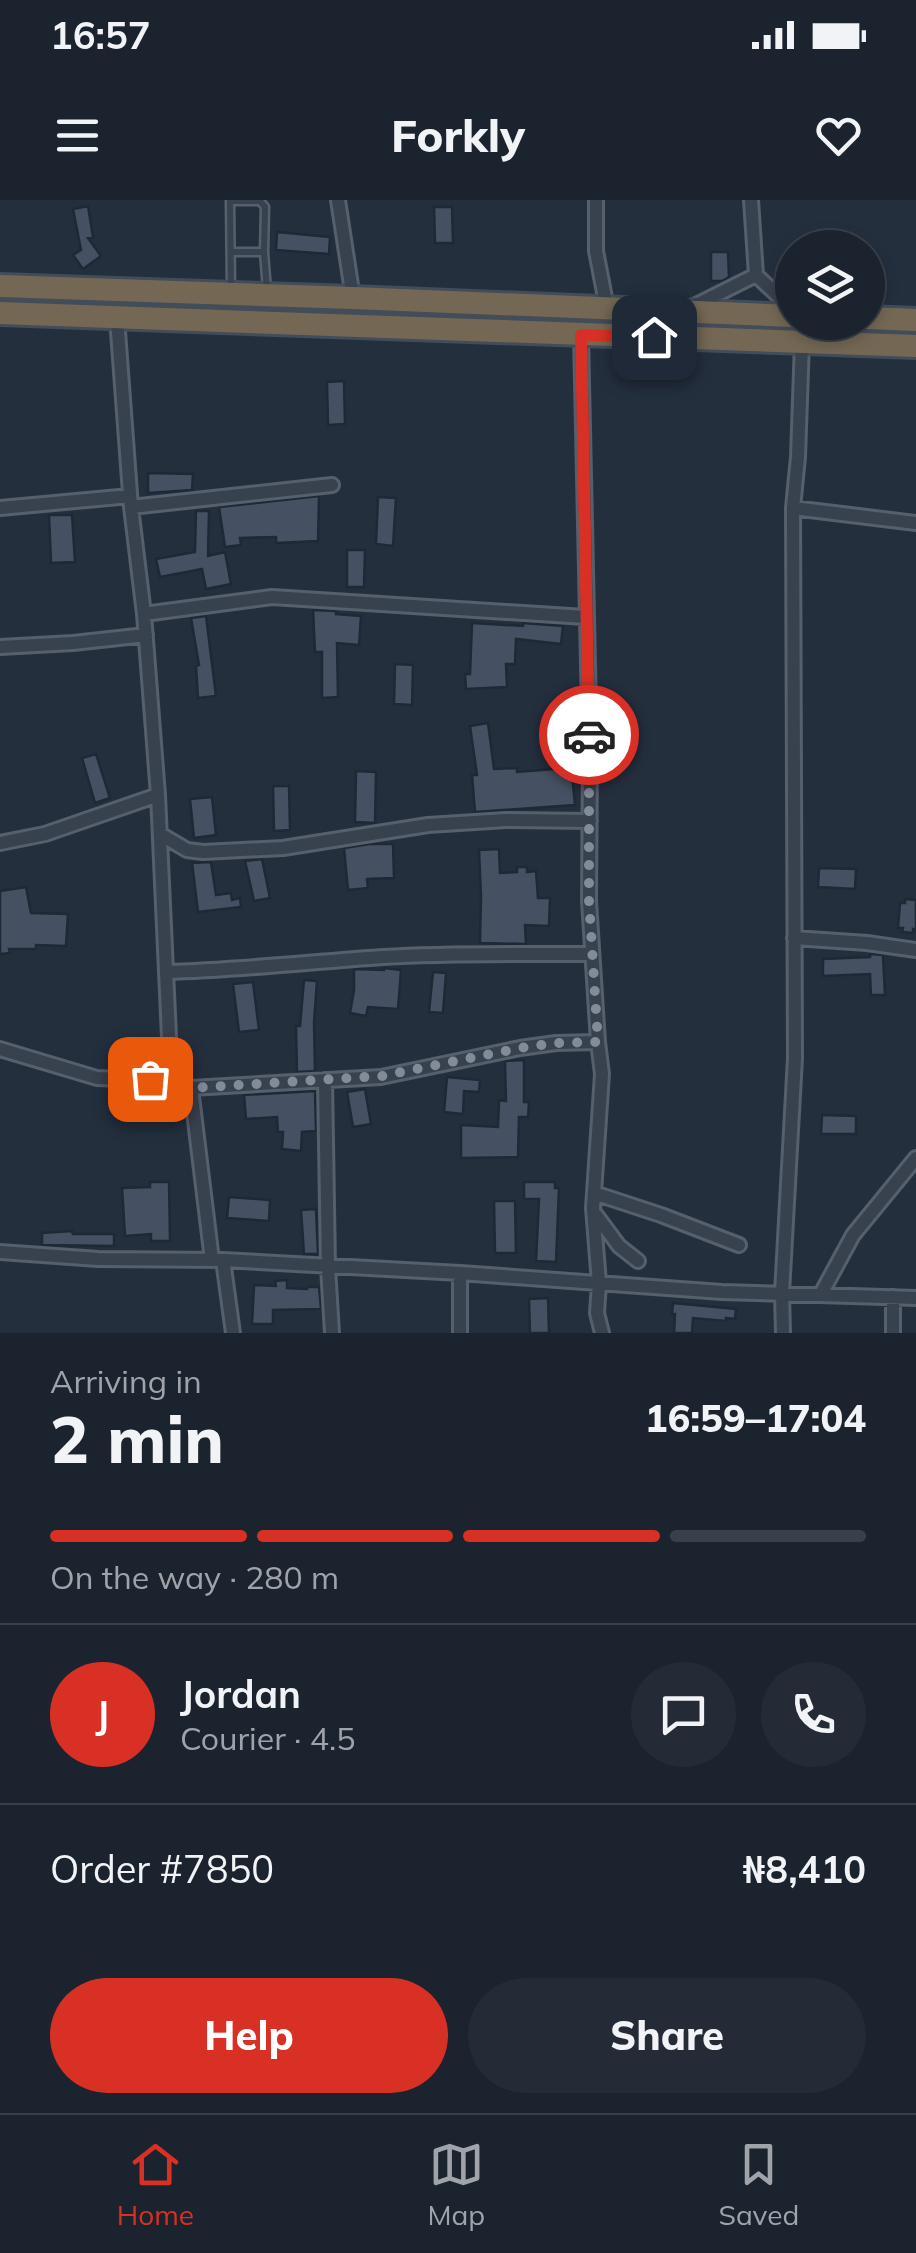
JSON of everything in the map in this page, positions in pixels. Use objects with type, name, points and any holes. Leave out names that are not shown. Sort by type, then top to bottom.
[{"type":"highway","points":[[0,286],[775,313]]},
{"type":"highway","points":[[0,313],[916,346]]},
{"type":"highway","points":[[885,319],[916,320]]},
{"type":"street","points":[[338,200],[353,298]]},
{"type":"street","points":[[596,200],[596,251],[607,308]]},
{"type":"street","points":[[751,200],[756,275],[775,295]]},
{"type":"street","points":[[685,310],[756,275]]},
{"type":"street","points":[[117,318],[158,795],[171,1081]]},
{"type":"street","points":[[581,335],[590,758],[589,901],[602,1074],[593,1208],[600,1283],[597,1313],[602,1333]]},
{"type":"street","points":[[783,1333],[795,1058],[793,508],[802,342]]},
{"type":"street","points":[[0,508],[332,485]]},
{"type":"street","points":[[793,508],[916,523]]},
{"type":"street","points":[[144,614],[272,597],[586,617]]},
{"type":"street","points":[[0,647],[146,635]]},
{"type":"street","points":[[0,843],[45,834],[158,795]]},
{"type":"street","points":[[160,834],[187,850],[203,852],[283,848],[428,825],[506,820],[590,822]]},
{"type":"street","points":[[794,938],[916,950]]},
{"type":"street","points":[[166,972],[473,953],[592,954]]},
{"type":"street","points":[[0,1049],[97,1078],[171,1081],[191,1088],[382,1076],[520,1048],[598,1042]]},
{"type":"street","points":[[325,1080],[332,1333]]},
{"type":"street","points":[[191,1088],[232,1333]]},
{"type":"street","points":[[821,1294],[853,1236],[916,1158]]},
{"type":"street","points":[[594,1193],[739,1245]]},
{"type":"street","points":[[593,1208],[618,1246],[638,1261]]},
{"type":"street","points":[[0,1252],[460,1273],[722,1292],[916,1298]]},
{"type":"street","points":[[460,1273],[460,1333]]},
{"type":"street","points":[[893,1297],[893,1333]]},
{"type":"lane","points":[[230,295],[230,201],[260,201],[265,207],[268,296]]},
{"type":"lane","points":[[231,252],[264,252]]},
{"type":"building","points":[[88,206],[93,237],[88,238],[101,256],[83,269],[73,255],[81,250],[73,209]]},
{"type":"building","points":[[434,207],[452,207],[453,243],[435,243]]},
{"type":"building","points":[[277,232],[330,237],[329,254],[276,250]]},
{"type":"building","points":[[711,252],[728,252],[729,277],[722,281],[711,281]]},
{"type":"building","points":[[344,381],[345,424],[328,425],[327,382]]},
{"type":"building","points":[[148,473],[193,474],[192,490],[148,493]]},
{"type":"building","points":[[319,496],[318,541],[276,543],[276,537],[240,538],[241,545],[225,547],[219,507]]},
{"type":"building","points":[[378,497],[396,498],[393,546],[376,544]]},
{"type":"building","points":[[196,511],[209,511],[208,556],[225,552],[231,584],[206,589],[202,569],[160,577],[156,559],[195,552]]},
{"type":"building","points":[[49,515],[72,515],[75,562],[51,563]]},
{"type":"building","points":[[347,550],[365,550],[364,587],[347,587]]},
{"type":"building","points":[[313,610],[361,616],[359,645],[337,643],[338,697],[322,698],[322,652],[315,652]]},
{"type":"building","points":[[206,616],[216,696],[198,698],[199,665],[191,618]]},
{"type":"building","points":[[472,623],[563,626],[561,644],[516,639],[515,664],[506,664],[507,687],[466,689]]},
{"type":"building","points":[[395,664],[413,665],[412,705],[394,704]]},
{"type":"building","points":[[488,723],[494,769],[517,768],[517,772],[571,764],[575,805],[475,812],[472,775],[477,775],[470,726]]},
{"type":"building","points":[[96,754],[110,798],[95,803],[82,758]]},
{"type":"building","points":[[356,771],[376,772],[375,823],[355,822]]},
{"type":"building","points":[[273,786],[289,786],[290,830],[274,831]]},
{"type":"building","points":[[212,797],[216,835],[194,838],[190,799]]},
{"type":"building","points":[[393,844],[394,878],[367,879],[368,888],[348,890],[344,848]]},
{"type":"building","points":[[499,849],[500,873],[517,872],[517,867],[536,871],[538,898],[550,898],[549,926],[525,925],[526,944],[480,943],[479,850]]},
{"type":"building","points":[[262,859],[270,898],[254,901],[245,861]]},
{"type":"building","points":[[211,862],[216,895],[231,893],[232,900],[240,898],[241,907],[198,912],[192,863]]},
{"type":"building","points":[[819,868],[856,869],[855,889],[818,887]]},
{"type":"building","points":[[26,887],[31,913],[68,914],[66,946],[36,945],[36,949],[9,949],[10,953],[0,954],[0,891]]},
{"type":"building","points":[[905,899],[916,900],[913,933],[898,928],[900,903],[905,903]]},
{"type":"building","points":[[883,955],[885,995],[871,995],[870,974],[823,976],[823,959]]},
{"type":"building","points":[[354,969],[401,970],[398,1009],[368,1007],[366,1016],[350,1013]]},
{"type":"building","points":[[433,972],[446,973],[443,1013],[429,1012]]},
{"type":"building","points":[[304,980],[317,981],[315,1071],[297,1072],[296,1026],[300,1026]]},
{"type":"building","points":[[253,982],[259,1030],[239,1032],[233,984]]},
{"type":"building","points":[[524,1060],[524,1102],[529,1102],[528,1117],[519,1117],[518,1157],[461,1158],[461,1125],[498,1127],[499,1100],[506,1101],[505,1061]]},
{"type":"building","points":[[447,1077],[480,1080],[479,1092],[464,1091],[463,1114],[444,1112]]},
{"type":"building","points":[[365,1089],[371,1124],[353,1127],[347,1092]]},
{"type":"building","points":[[315,1091],[316,1131],[302,1132],[301,1151],[282,1149],[283,1132],[278,1132],[277,1117],[246,1119],[244,1095]]},
{"type":"building","points":[[822,1115],[856,1116],[856,1134],[821,1134]]},
{"type":"building","points":[[150,1182],[169,1182],[168,1241],[151,1241],[151,1234],[125,1236],[122,1188],[150,1187]]},
{"type":"building","points":[[524,1182],[555,1182],[555,1188],[559,1188],[556,1262],[536,1261],[539,1199],[524,1199]]},
{"type":"building","points":[[229,1197],[270,1200],[269,1221],[227,1218]]},
{"type":"building","points":[[494,1201],[515,1201],[516,1253],[495,1253]]},
{"type":"building","points":[[316,1209],[318,1254],[304,1254],[301,1210]]},
{"type":"building","points":[[42,1233],[114,1234],[114,1246],[42,1245]]},
{"type":"building","points":[[287,1280],[287,1288],[319,1287],[321,1309],[273,1310],[273,1324],[252,1324],[254,1285],[276,1286],[275,1281]]},
{"type":"building","points":[[548,1298],[549,1333],[530,1333],[529,1299]]},
{"type":"building","points":[[673,1303],[736,1309],[735,1319],[693,1318],[692,1333],[674,1333]]},
{"type":"way so far","points":[[150,1079],[191,1088],[350,1080],[520,1048],[598,1042],[589,901],[589,735]]},
{"type":"route","points":[[589,735],[581,335],[654,337]]}]
